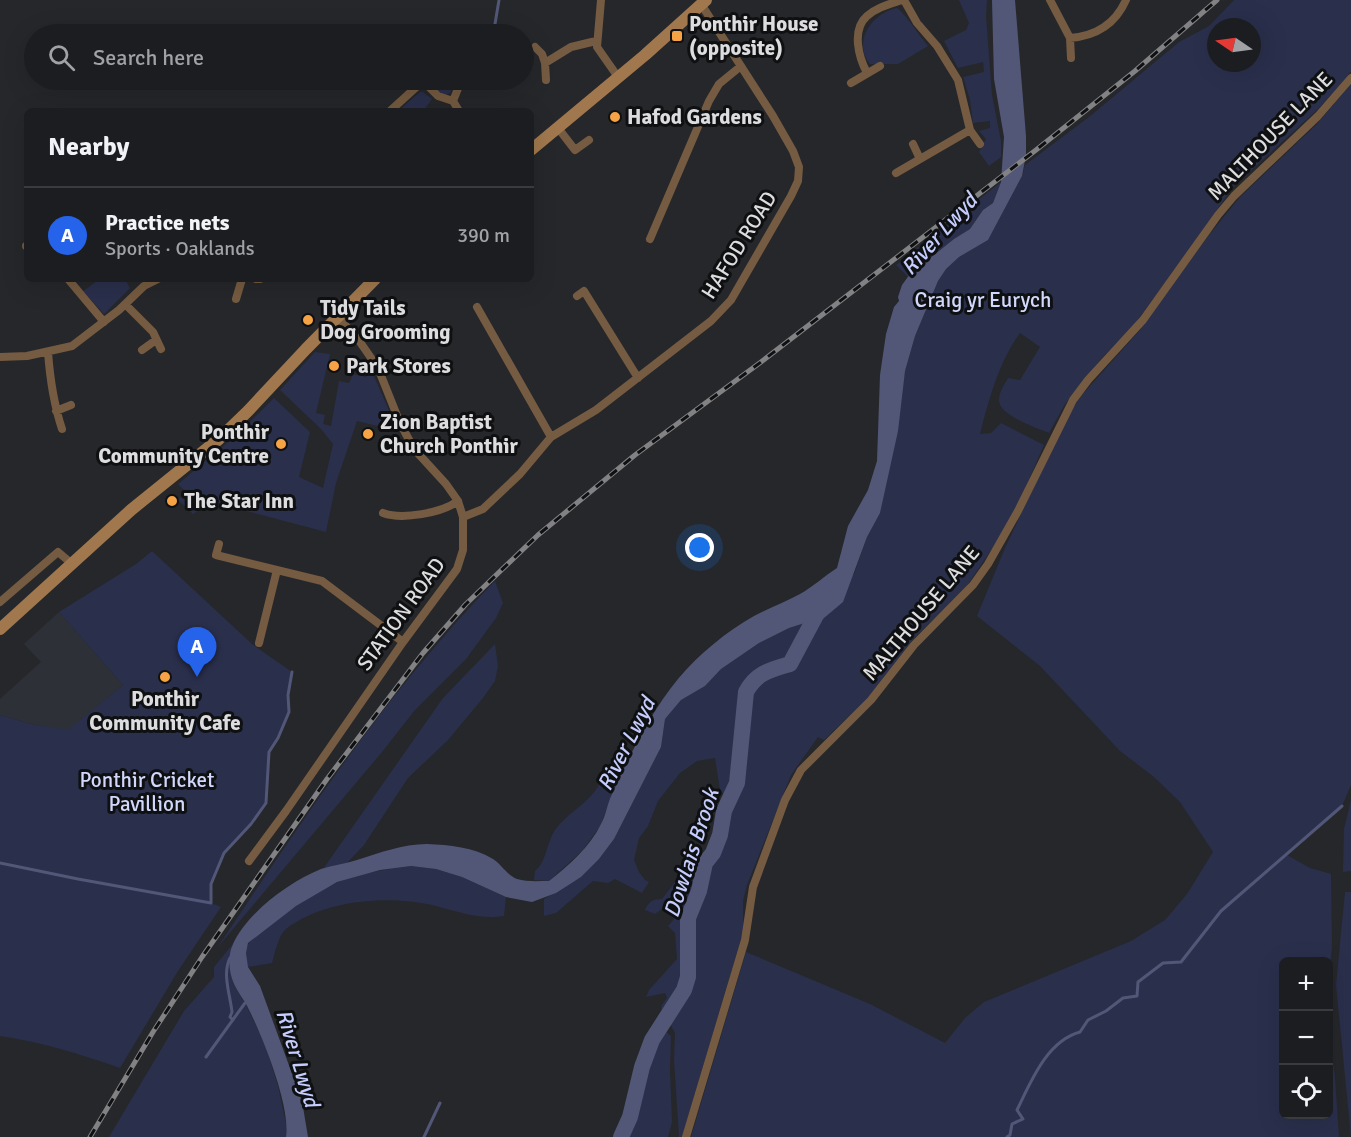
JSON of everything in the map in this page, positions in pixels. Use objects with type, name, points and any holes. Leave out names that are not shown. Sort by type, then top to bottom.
[{"type":"main road","points":[[534,148],[704,1]]},
{"type":"main road","points":[[0,629],[127,514],[219,439],[372,282]]},
{"type":"street","points":[[601,0],[597,47],[618,77]]},
{"type":"street","points":[[867,73],[859,59],[858,42],[865,18],[875,10],[903,0],[917,23],[937,46],[957,80],[970,130],[980,144]]},
{"type":"street","points":[[1070,38],[1089,36],[1100,30],[1115,18],[1126,0]]},
{"type":"street","name":"HAFOD ROAD","points":[[463,517],[483,509],[520,474],[551,437],[597,410],[711,321],[731,300],[751,269],[798,181],[799,167],[793,151],[704,1]]},
{"type":"street","points":[[1040,4],[1051,1],[1070,38],[1071,58]]},
{"type":"street","points":[[545,63],[571,47],[597,41]]},
{"type":"street","points":[[535,47],[542,54],[546,80]]},
{"type":"street","points":[[650,238],[709,101],[719,84],[741,66]]},
{"type":"street","points":[[851,83],[880,66]]},
{"type":"street","name":"MALTHOUSE LANE","points":[[686,1137],[745,940],[753,887],[785,800],[801,770],[849,724],[914,645],[973,585],[1013,521],[1073,400],[1088,380],[1143,320],[1234,195],[1318,116],[1351,78]]},
{"type":"street","points":[[393,108],[413,90]]},
{"type":"street","points":[[433,90],[438,96],[453,101],[457,108]]},
{"type":"street","points":[[453,101],[457,90]]},
{"type":"street","points":[[558,128],[575,150],[589,140]]},
{"type":"street","points":[[896,173],[970,130]]},
{"type":"street","points":[[913,144],[920,159]]},
{"type":"street","points":[[71,282],[104,322]]},
{"type":"street","points":[[0,357],[27,356],[72,346],[104,322],[144,286],[152,282]]},
{"type":"street","points":[[236,299],[241,282]]},
{"type":"street","points":[[577,296],[584,292],[638,378]]},
{"type":"street","points":[[125,304],[153,332],[161,349]]},
{"type":"street","points":[[477,307],[551,437]]},
{"type":"street","name":"STATION ROAD","points":[[249,861],[286,812],[461,560],[465,530],[458,501],[414,448],[400,423],[378,368],[360,342],[338,317]]},
{"type":"street","points":[[142,350],[156,340]]},
{"type":"street","points":[[48,351],[50,381],[62,429]]},
{"type":"street","points":[[56,411],[71,405]]},
{"type":"street","points":[[388,518],[443,509],[458,501]]},
{"type":"street","points":[[219,544],[216,555],[322,581],[403,642]]},
{"type":"street","points":[[0,602],[58,552],[71,564]]},
{"type":"street","points":[[260,643],[277,570]]},
{"type":"shaded area","points":[[992,0],[1015,0],[1026,136],[1026,155],[1022,176],[988,240],[959,257],[946,269],[938,281],[915,336],[905,371],[898,431],[880,513],[867,537],[843,602],[818,623],[808,622],[789,628],[759,643],[721,669],[705,686],[681,700],[665,719],[661,747],[614,839],[581,877],[556,893],[532,902],[506,897],[462,877],[436,869],[411,866],[380,870],[337,882],[296,906],[248,943],[246,953],[248,967],[260,986],[302,1101],[308,1137],[286,1137],[284,1107],[274,1069],[252,1016],[234,984],[230,969],[229,959],[233,944],[259,910],[283,890],[321,869],[391,849],[418,844],[470,849],[493,859],[517,879],[549,881],[578,856],[591,840],[603,821],[612,794],[641,735],[658,706],[686,670],[713,644],[733,629],[805,591],[837,568],[848,526],[868,490],[877,461],[880,375],[886,334],[894,307],[899,301],[902,285],[910,274],[970,229],[983,210],[993,203],[1001,182],[1004,137],[994,79]]},
{"type":"shaded area","points":[[59,612],[123,685],[68,731],[0,715],[0,699],[41,662],[24,644]]},
{"type":"green space","points":[[959,0],[987,0],[986,16],[992,95],[1001,141],[1001,157],[989,166],[979,152],[986,139],[979,131],[990,128],[990,121],[973,123],[970,100],[963,77],[984,72],[983,62],[958,68],[944,41],[966,30],[969,23]]},
{"type":"green space","name":"Craig yr Eurych","points":[[1234,0],[1351,0],[1351,71],[1318,109],[1233,187],[1133,326],[1102,358],[1065,404],[1049,433],[1011,416],[1000,406],[1000,394],[1008,378],[1020,380],[1040,347],[1020,333],[1013,344],[996,381],[980,434],[991,433],[1001,423],[1044,445],[1016,509],[964,590],[914,638],[869,697],[824,740],[818,737],[791,775],[747,885],[743,901],[743,932],[682,1137],[679,1137],[674,1060],[675,1033],[671,1026],[663,1022],[661,1006],[667,998],[665,993],[646,997],[649,990],[677,959],[675,933],[668,926],[674,919],[662,909],[655,914],[645,910],[651,901],[662,899],[678,878],[705,867],[713,853],[729,800],[720,790],[715,758],[697,761],[680,773],[658,801],[648,826],[639,838],[634,860],[639,872],[649,882],[642,893],[615,879],[608,883],[593,881],[556,913],[544,916],[544,899],[581,877],[614,839],[661,747],[665,719],[681,700],[705,686],[721,669],[759,643],[789,628],[808,622],[854,574],[867,537],[880,513],[905,371],[915,336],[938,281],[946,269],[959,257],[988,240],[1022,176],[1025,165],[1089,117],[1179,42],[1207,27],[1207,72],[1261,72],[1261,18],[1217,18]]},
{"type":"green space","points":[[897,8],[928,46],[898,64],[870,64],[863,47],[867,30],[880,16]]},
{"type":"green space","points":[[1351,84],[1351,785],[1342,806],[1285,854],[1310,868],[1331,874],[1332,948],[1331,957],[1279,957],[1279,1119],[1333,1119],[1333,1062],[1339,1137],[691,1137],[746,952],[870,1004],[945,1043],[965,1018],[984,1002],[1131,941],[1165,920],[1187,894],[1213,852],[1180,802],[1154,777],[1120,751],[1040,666],[977,616],[1005,548],[1066,419],[1081,396],[1139,331],[1209,235],[1240,197],[1317,124]]},
{"type":"green space","points":[[438,90],[451,90],[446,95]]},
{"type":"green space","points":[[420,92],[432,99],[425,108],[401,108]]},
{"type":"green space","points":[[1001,182],[993,203],[983,210],[970,229],[935,253],[908,277],[896,265]]},
{"type":"green space","points":[[96,282],[127,282],[130,288],[104,314],[83,291]]},
{"type":"green space","points":[[315,352],[330,354],[316,413],[325,415],[323,424],[331,426],[339,381],[349,383],[353,374],[366,377],[368,373],[373,374],[398,431],[357,421],[336,483],[326,532],[212,502],[193,514],[178,500],[186,492],[178,484],[239,433],[274,398],[310,432],[299,477],[323,488],[333,444],[321,429],[280,390]]},
{"type":"green space","name":"Ponthir Cricket Pavillion","points":[[152,551],[252,644],[292,672],[288,695],[289,712],[269,752],[266,803],[251,824],[224,853],[211,884],[211,903],[221,907],[178,971],[120,1068],[60,1049],[0,1036],[0,715],[31,724],[68,730],[123,685],[59,612],[136,564]]},
{"type":"green space","points":[[495,581],[503,603],[496,618],[466,659],[415,710],[217,948],[347,758],[418,667]]},
{"type":"green space","points":[[495,644],[498,666],[495,681],[483,698],[448,740],[408,778],[364,845],[347,863],[323,869],[443,698]]},
{"type":"green space","points":[[624,749],[633,751],[611,796],[601,825],[582,851],[549,881],[534,880],[535,871],[542,862],[555,830],[591,796]]},
{"type":"green space","points":[[1351,800],[1351,871],[1343,872],[1344,829]]},
{"type":"green space","points":[[411,866],[436,869],[462,877],[506,897],[504,916],[476,916],[432,905],[395,900],[356,902],[301,919],[283,932],[272,963],[248,967],[246,950],[253,939],[275,920],[304,901],[347,879]]},
{"type":"green space","points":[[1345,892],[1351,892],[1351,1137],[1336,985]]},
{"type":"green space","points":[[232,945],[229,963],[234,985],[265,1044],[278,1086],[287,1128],[286,1137],[109,1137],[184,1011],[214,977],[214,967]]},
{"type":"green space","points":[[660,1026],[671,1036],[672,1122],[668,1137],[621,1137],[630,1117],[642,1067]]},
{"type":"waterway","points":[[495,24],[499,0]]},
{"type":"waterway","name":"Dowlais Brook","points":[[621,1137],[630,1117],[642,1067],[652,1040],[684,990],[688,977],[688,918],[699,891],[705,863],[713,853],[720,835],[724,811],[737,783],[746,692],[759,676],[790,664],[822,604]]},
{"type":"waterway","points":[[0,863],[211,903],[211,884],[224,853],[251,824],[266,803],[269,752],[289,712],[288,695],[292,672]]},
{"type":"waterway","points":[[1007,1137],[1010,1135],[1012,1124],[1023,1119],[1017,1110],[1034,1075],[1058,1044],[1080,1032],[1088,1020],[1106,1011],[1123,998],[1137,996],[1138,982],[1163,963],[1181,962],[1221,911],[1342,806]]},
{"type":"waterway","points":[[230,958],[227,977],[232,1012],[230,1017],[233,1020]]},
{"type":"waterway","points":[[206,1057],[245,1003]]},
{"type":"waterway","points":[[424,1137],[440,1103]]},
{"type":"railway","points":[[90,1137],[153,1032],[202,957],[327,779],[423,653],[466,604],[538,535],[635,455],[761,362],[1036,150],[1135,71],[1217,0]]},
{"type":"place","name":"Ponthir House (opposite)","points":[[677,36]]},
{"type":"place","name":"Hafod Gardens","points":[[615,117]]},
{"type":"place","name":"Tidy Tails Dog Grooming","points":[[308,320]]},
{"type":"place","name":"Park Stores","points":[[334,366]]},
{"type":"place","name":"Zion Baptist Church Ponthir","points":[[368,434]]},
{"type":"place","name":"Ponthir Community Centre","points":[[281,444]]},
{"type":"place","name":"The Star Inn","points":[[172,501]]},
{"type":"place","name":"Ponthir Community Cafe","points":[[165,677]]},
{"type":"place","name":"Practice nets","points":[[197,677]]},
{"type":"water label","name":"River Lwyd","points":[[939,234]]},
{"type":"water label","name":"River Lwyd","points":[[626,744]]},
{"type":"water label","name":"River Lwyd","points":[[298,1058]]}]
